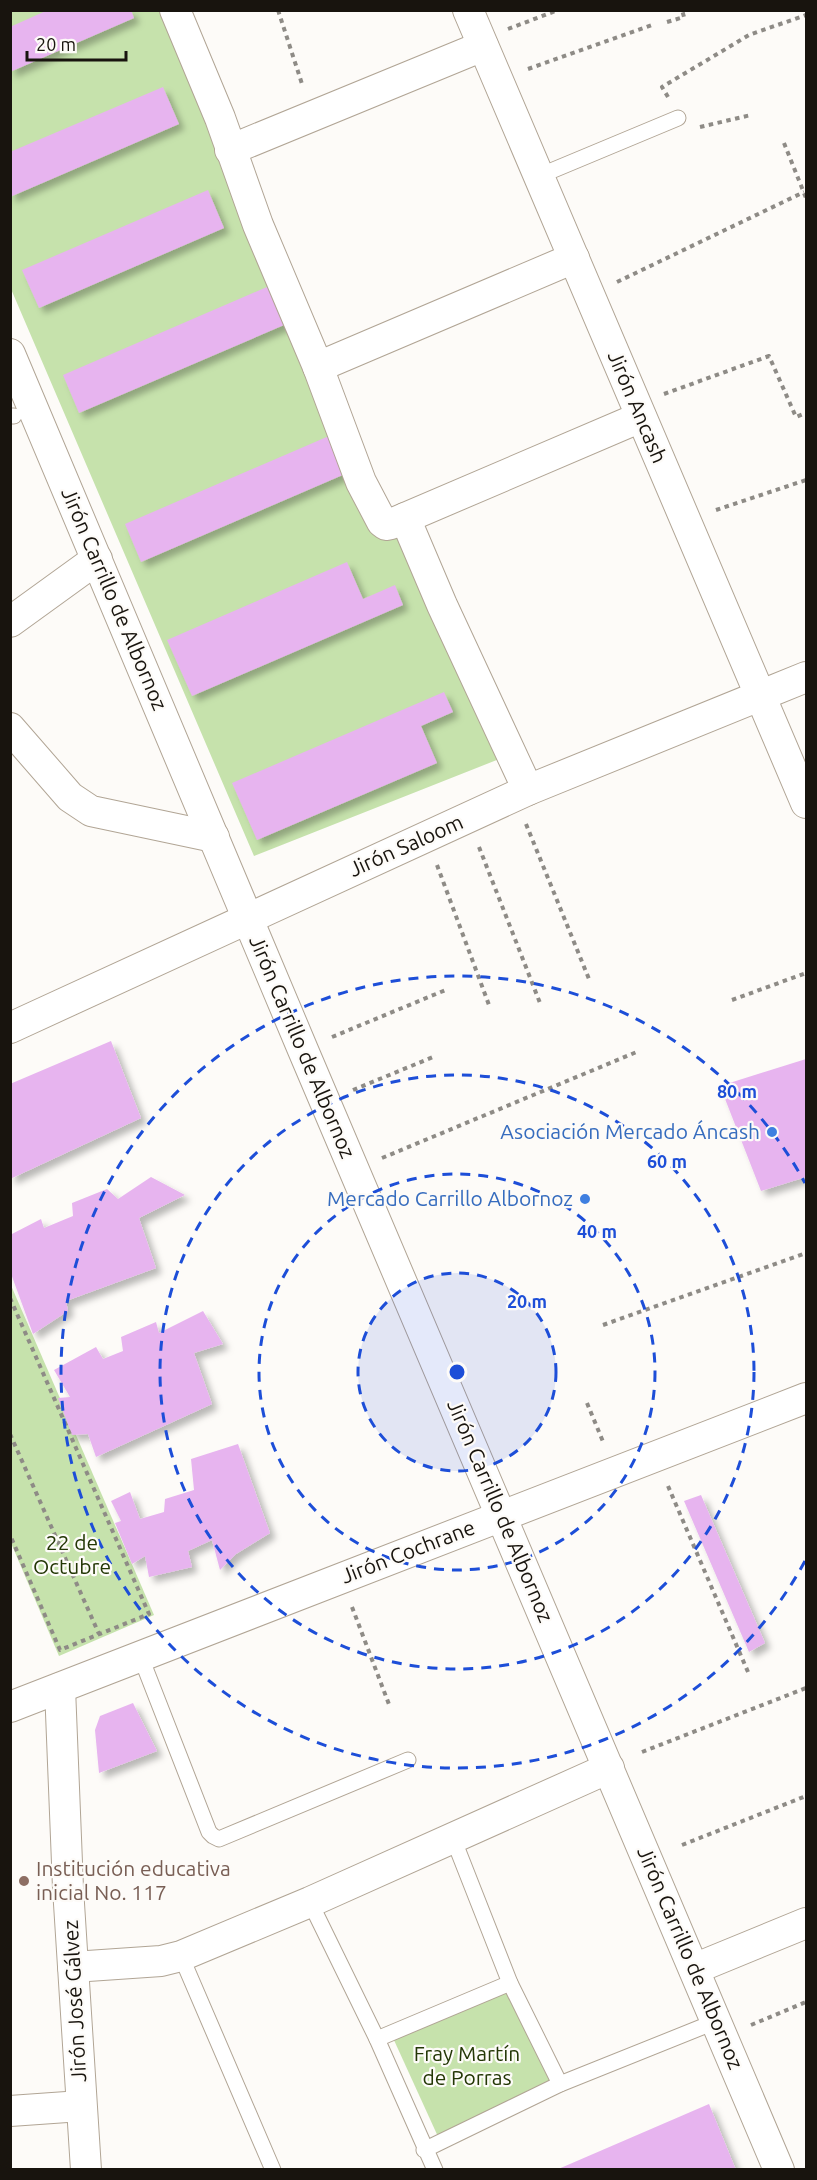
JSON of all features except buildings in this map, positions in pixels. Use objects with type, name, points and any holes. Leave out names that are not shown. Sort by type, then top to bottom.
[{"type":"street","points":[[175,10],[220,118],[258,225],[318,367],[361,482],[382,522],[386,525],[405,518],[638,411]]},
{"type":"street","name":"Jirón Ancash","points":[[468,10],[807,803]]},
{"type":"street","points":[[230,150],[482,43]]},
{"type":"street","points":[[318,367],[574,258]]},
{"type":"street","name":"Jirón Carrillo de Albornoz","points":[[10,354],[779,2169]]},
{"type":"street","points":[[405,518],[521,793]]},
{"type":"street","points":[[10,622],[98,559]]},
{"type":"street","name":"Jirón Saloom","points":[[10,1028],[521,793],[807,677]]},
{"type":"street","points":[[10,728],[70,797],[91,811],[214,837]]},
{"type":"street","name":"Jirón Cochrane","points":[[10,1707],[807,1398]]},
{"type":"street","name":"Jirón José Gálvez","points":[[60,1688],[73,1967],[86,2169]]},
{"type":"street","points":[[73,1967],[161,1961],[181,1956],[310,1902],[609,1768]]},
{"type":"street","points":[[694,1969],[807,1923]]},
{"type":"street","points":[[10,2111],[81,2106]]},
{"type":"lane","points":[[539,176],[678,118]]},
{"type":"lane","points":[[140,1655],[209,1832],[219,1839],[408,1760]]},
{"type":"lane","points":[[453,1838],[510,1983],[560,2084]]},
{"type":"lane","points":[[310,1902],[376,2039],[424,2150],[435,2169]]},
{"type":"lane","points":[[181,1956],[273,2169]]},
{"type":"lane","points":[[376,2039],[510,1983]]},
{"type":"lane","points":[[424,2150],[560,2084],[720,2029]]},
{"type":"path","points":[[278,10],[312,116]]},
{"type":"path","points":[[482,43],[558,10]]},
{"type":"path","points":[[667,22],[684,17],[682,10]]},
{"type":"path","points":[[751,115],[685,130],[662,87],[749,35],[807,15]]},
{"type":"path","points":[[497,80],[652,26]]},
{"type":"path","points":[[784,143],[807,198]]},
{"type":"path","points":[[590,296],[804,192]]},
{"type":"path","points":[[638,411],[769,356],[796,417],[807,413]]},
{"type":"path","points":[[685,521],[807,480]]},
{"type":"path","points":[[521,793],[589,979]]},
{"type":"path","points":[[466,819],[540,1003]]},
{"type":"path","points":[[427,837],[489,1005]]},
{"type":"path","points":[[732,1000],[807,974]]},
{"type":"path","points":[[303,1050],[448,989]]},
{"type":"path","points":[[355,1170],[639,1051]]},
{"type":"path","points":[[325,1101],[433,1057]]},
{"type":"path","points":[[603,1325],[807,1253]]},
{"type":"path","points":[[10,1298],[149,1614],[60,1650],[10,1535]]},
{"type":"path","points":[[587,1403],[616,1472]]},
{"type":"path","points":[[10,1434],[99,1634]]},
{"type":"path","points":[[658,1456],[667,1484],[748,1672]]},
{"type":"path","points":[[341,1578],[390,1707]]},
{"type":"path","points":[[642,1752],[807,1688]]},
{"type":"path","points":[[682,1845],[807,1796]]},
{"type":"path","points":[[720,2029],[807,2002]]},
{"type":"green space","points":[[10,11],[179,11],[398,537],[517,752],[254,856],[11,289]]},
{"type":"green space","name":"22 de Octubre","points":[[10,1283],[154,1615],[59,1656],[11,1543]]},
{"type":"green space","name":"Fray Martín de Porras","points":[[507,1990],[554,2084],[440,2141],[393,2038]]},
{"type":"place","name":"Asociación Mercado Áncash","points":[[772,1132]]},
{"type":"place","name":"Mercado Carrillo Albornoz","points":[[585,1199]]},
{"type":"place","name":"Institución educativa inicial No. 117","points":[[24,1881]]}]
